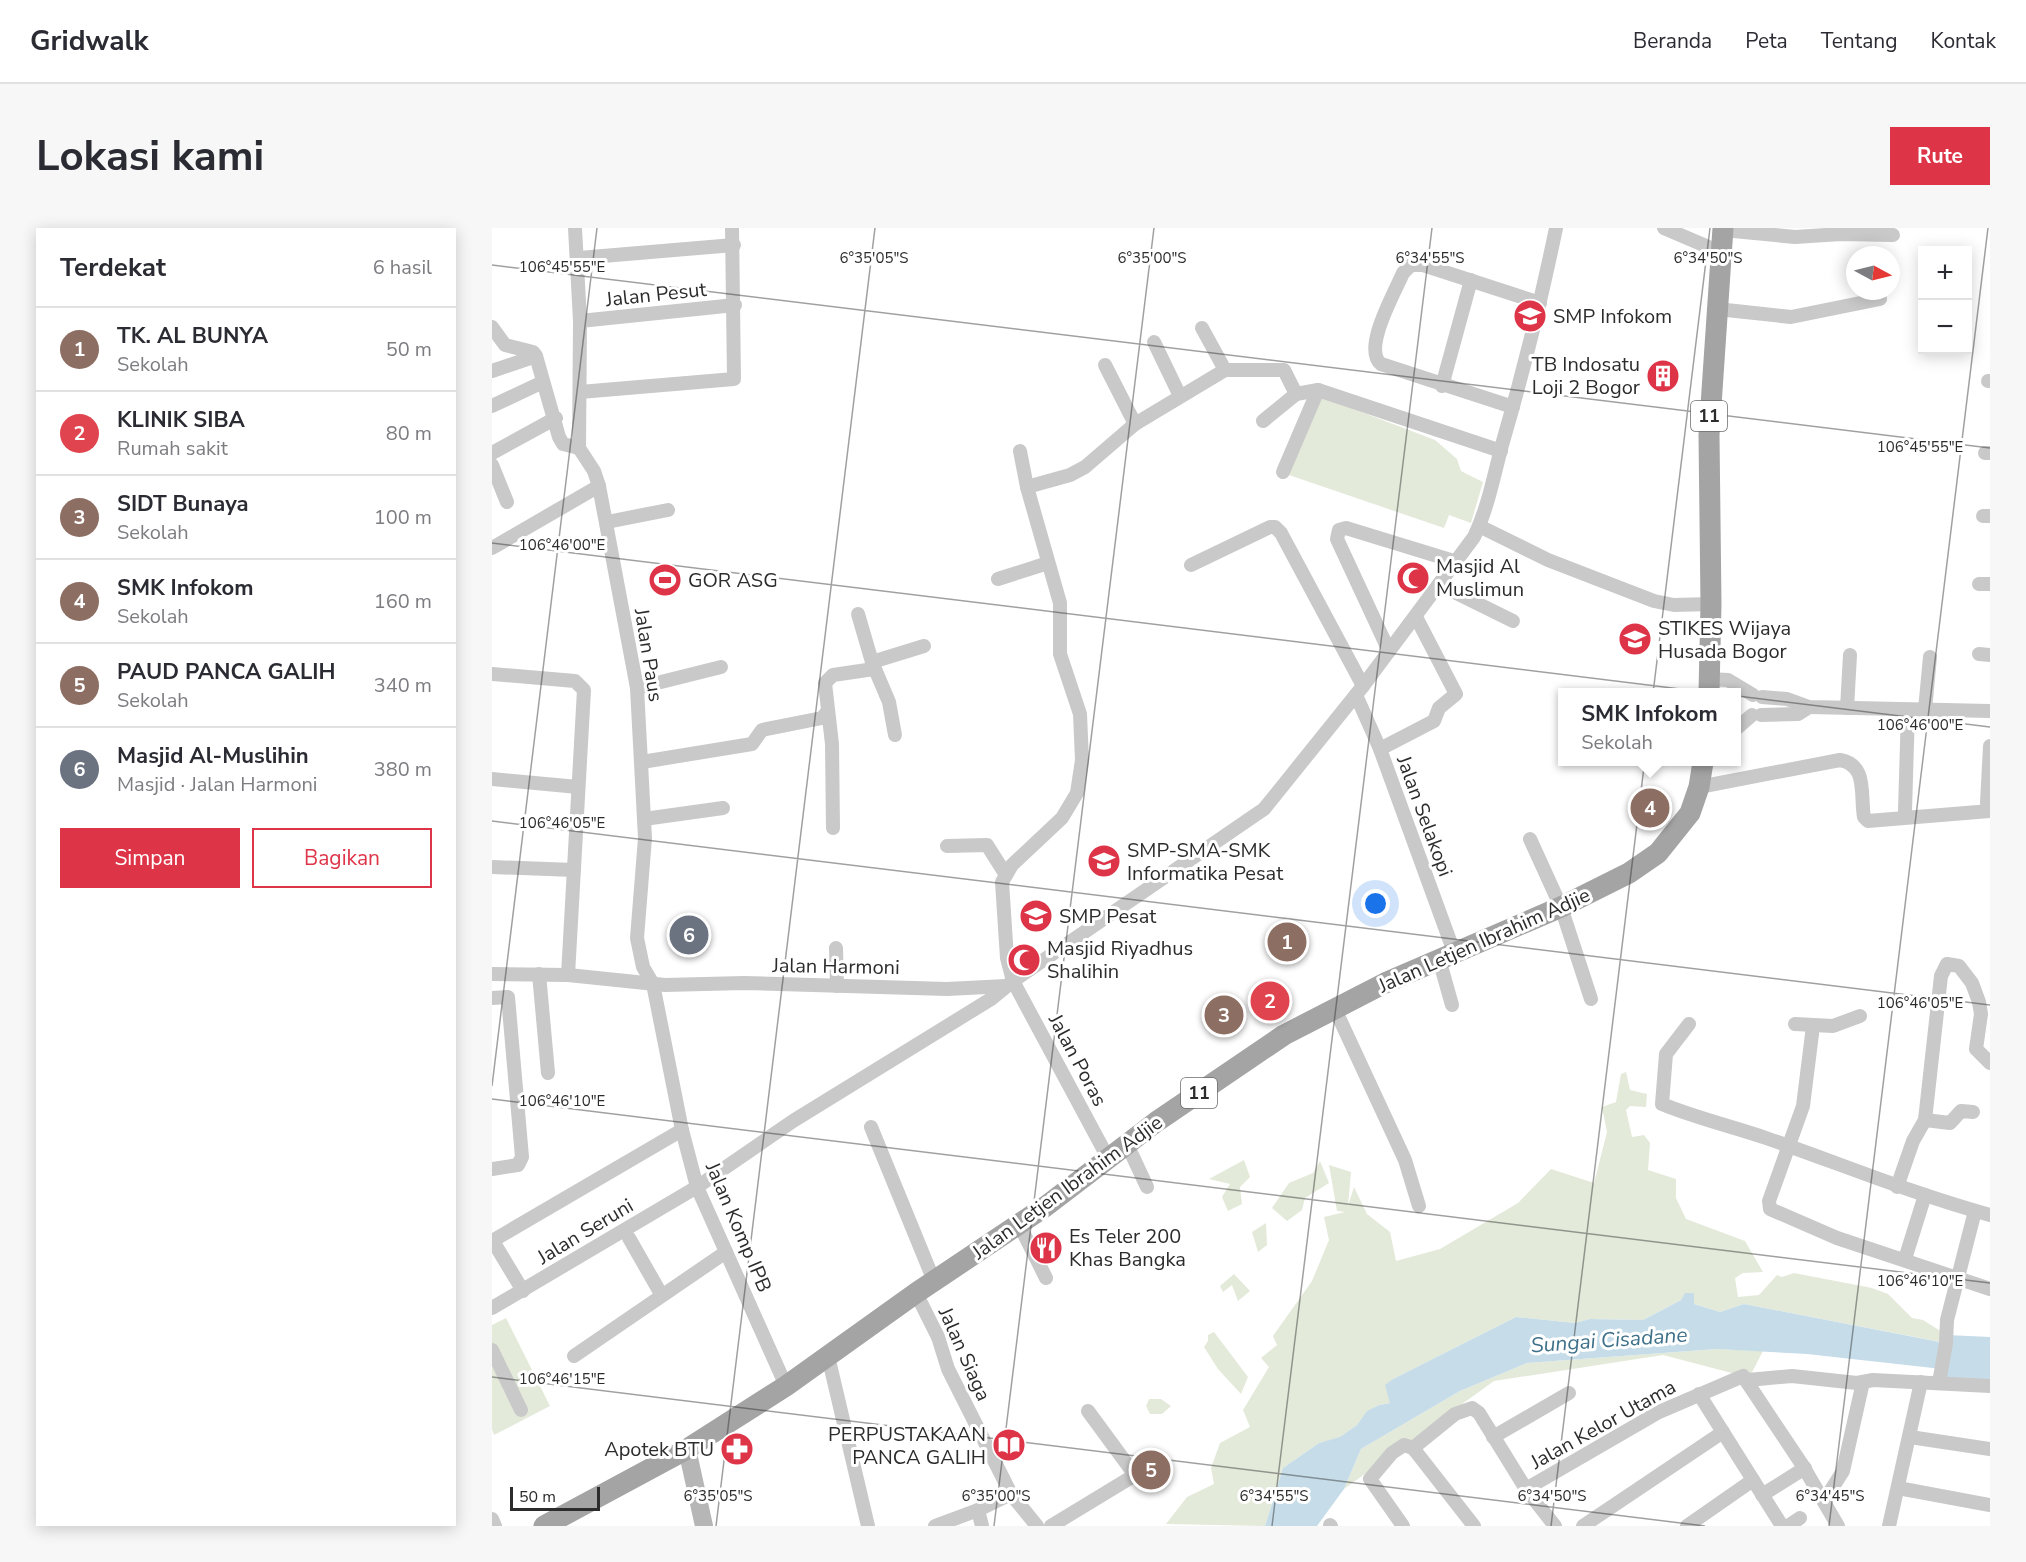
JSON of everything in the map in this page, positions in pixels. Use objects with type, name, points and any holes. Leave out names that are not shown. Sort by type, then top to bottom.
[{"type":"main road","name":"11","points":[[1709,686],[1711,604],[1709,435],[1723,229]]},
{"type":"main road","name":"Jalan Letjen Ibrahim Adjie","points":[[687,1449],[786,1386],[1284,1035],[1446,956],[1561,907],[1629,873],[1658,853],[1690,813],[1699,787],[1702,766]]},
{"type":"main road","name":"11","points":[[546,1525],[687,1449]]},
{"type":"main road","points":[[687,1449],[704,1526]]},
{"type":"street","name":"Jalan Paus","points":[[575,228],[579,258],[579,448],[599,486],[637,688],[645,854],[637,938],[643,967],[659,984]]},
{"type":"street","points":[[580,392],[732,381],[735,377],[735,305],[732,228]]},
{"type":"street","name":"Jalan Seruni","points":[[492,1308],[697,1187],[793,1121],[991,999],[1009,984],[1254,818],[1360,691],[1457,562],[1479,526],[1540,303],[1556,228]]},
{"type":"street","points":[[1664,228],[1720,252]]},
{"type":"street","points":[[1723,229],[1795,237],[1841,234],[1893,235]]},
{"type":"street","points":[[579,258],[734,245]]},
{"type":"street","points":[[1513,407],[1442,386],[1380,364],[1374,355],[1375,341],[1403,273],[1411,265],[1423,265],[1540,303]]},
{"type":"street","points":[[1442,386],[1471,280]]},
{"type":"street","points":[[1716,309],[1791,317],[1875,300]]},
{"type":"street","name":"Jalan Pesut","points":[[580,321],[735,305]]},
{"type":"street","points":[[492,327],[505,345],[527,350],[536,357],[563,444],[579,448]]},
{"type":"street","points":[[1202,328],[1225,370]]},
{"type":"street","points":[[1154,342],[1180,396]]},
{"type":"street","points":[[492,371],[536,357]]},
{"type":"street","points":[[1106,365],[1135,424]]},
{"type":"street","points":[[1027,487],[1070,475],[1085,467],[1135,424],[1225,370],[1284,370],[1296,394]]},
{"type":"street","points":[[492,406],[543,382]]},
{"type":"street","points":[[1284,472],[1318,390]]},
{"type":"street","points":[[1263,421],[1296,394],[1318,390],[1501,452]]},
{"type":"street","points":[[492,453],[556,418]]},
{"type":"street","points":[[947,846],[987,845],[1006,875],[1012,865],[1062,818],[1077,793],[1081,774],[1080,714],[1060,654],[1060,603],[1027,487],[1020,451]]},
{"type":"street","points":[[492,465],[507,502]]},
{"type":"street","points":[[492,548],[599,486]]},
{"type":"street","points":[[607,522],[669,510]]},
{"type":"street","points":[[1479,526],[1548,560],[1654,601],[1674,605],[1711,604]]},
{"type":"street","name":"Jalan Selakopi","points":[[1191,565],[1270,527],[1275,527],[1281,533],[1360,691],[1446,956],[1452,1005]]},
{"type":"street","points":[[1389,651],[1337,539],[1338,532],[1346,528],[1457,562]]},
{"type":"street","points":[[998,579],[1048,563]]},
{"type":"street","points":[[1440,585],[1513,621]]},
{"type":"street","points":[[858,614],[873,666],[889,702],[895,735]]},
{"type":"street","points":[[1380,749],[1434,721],[1439,708],[1456,694],[1416,617]]},
{"type":"street","points":[[833,828],[832,744],[825,683],[829,677],[873,666],[924,646]]},
{"type":"street","points":[[1847,708],[1850,655]]},
{"type":"street","points":[[1925,710],[1930,657]]},
{"type":"street","points":[[637,688],[721,667]]},
{"type":"street","points":[[492,674],[565,680],[581,684],[584,690],[568,975]]},
{"type":"street","points":[[1709,686],[1728,680],[1757,696],[1794,701],[1809,707],[1990,711]]},
{"type":"street","points":[[1741,725],[1756,715],[1798,714],[1809,707]]},
{"type":"street","points":[[1905,811],[1908,710]]},
{"type":"street","points":[[642,762],[752,744],[762,730],[822,718],[827,712]]},
{"type":"street","points":[[1699,787],[1840,760],[1853,764],[1858,770],[1864,817],[1868,821],[1988,807],[1990,746]]},
{"type":"street","points":[[492,779],[578,787]]},
{"type":"street","points":[[644,819],[723,808]]},
{"type":"street","points":[[1530,838],[1561,907],[1591,999]]},
{"type":"street","points":[[492,867],[574,870]]},
{"type":"street","name":"Jalan Poras","points":[[1006,875],[1000,891],[1009,984],[1108,1158]]},
{"type":"street","points":[[836,948],[837,986]]},
{"type":"street","points":[[1898,1187],[1912,1141],[1925,1120],[1941,976],[1947,964],[1954,964],[1964,970],[1985,1012],[1974,1044],[1978,1053],[1990,1063]]},
{"type":"street","points":[[539,974],[548,1073]]},
{"type":"street","name":"Jalan Harmoni","points":[[492,975],[568,975],[659,984],[744,983],[947,989],[1009,984]]},
{"type":"street","name":"Jalan Komp IPB","points":[[659,984],[682,1130],[697,1187],[786,1386]]},
{"type":"street","points":[[492,998],[508,997],[522,1157],[518,1165],[492,1169]]},
{"type":"street","points":[[1335,1009],[1405,1160],[1419,1206]]},
{"type":"street","points":[[1795,1024],[1833,1026],[1860,1016]]},
{"type":"street","points":[[1689,1024],[1666,1054],[1662,1104],[1898,1187],[1990,1215]]},
{"type":"street","points":[[1813,1026],[1806,1095],[1790,1148],[1769,1201],[1770,1209],[1837,1238],[1905,1258],[1990,1289]]},
{"type":"street","points":[[1925,1120],[1950,1124],[1961,1111],[1973,1112]]},
{"type":"street","points":[[871,1126],[934,1281]]},
{"type":"street","points":[[523,1291],[492,1241],[682,1130]]},
{"type":"street","points":[[1127,1144],[1147,1187]]},
{"type":"street","points":[[1905,1258],[1925,1195]]},
{"type":"street","points":[[1939,1383],[1943,1369],[1947,1320],[1956,1277],[1975,1211]]},
{"type":"street","points":[[1018,1224],[1046,1278]]},
{"type":"street","points":[[629,1238],[662,1294]]},
{"type":"street","points":[[574,1356],[726,1252]]},
{"type":"street","name":"Jalan Siaga","points":[[916,1293],[938,1337],[948,1369],[1011,1494],[1037,1526]]},
{"type":"street","points":[[492,1350],[520,1410]]},
{"type":"street","points":[[828,1356],[868,1526]]},
{"type":"street","name":"Jalan Kelor Utama","points":[[1526,1489],[1659,1412],[1743,1376],[1748,1380]]},
{"type":"street","points":[[1838,1526],[1805,1468],[1748,1380],[1792,1376],[1863,1382],[1921,1382],[1990,1386]]},
{"type":"street","points":[[1824,1501],[1843,1471],[1863,1382]]},
{"type":"street","points":[[1889,1526],[1921,1382]]},
{"type":"street","points":[[1493,1437],[1569,1393]]},
{"type":"street","name":"Jalan Kelor Utama","points":[[1699,1394],[1782,1526]]},
{"type":"street","points":[[1413,1448],[1466,1409],[1472,1408],[1479,1413],[1526,1489],[1555,1526]]},
{"type":"street","points":[[1051,1526],[1135,1475],[1088,1411]]},
{"type":"street","points":[[1583,1526],[1723,1432]]},
{"type":"street","points":[[1910,1437],[1990,1449]]},
{"type":"street","points":[[1403,1526],[1370,1479],[1404,1445],[1413,1448],[1474,1526]]},
{"type":"street","points":[[1762,1495],[1805,1468]]},
{"type":"street","points":[[1687,1526],[1753,1480]]},
{"type":"street","points":[[1898,1488],[1990,1505]]},
{"type":"street","points":[[934,1526],[978,1510],[1011,1494]]},
{"type":"street","points":[[978,1510],[982,1526]]},
{"type":"street","points":[[1788,1526],[1800,1518]]},
{"type":"street","points":[[492,1519],[495,1526]]},
{"type":"green space","points":[[1322,397],[1435,440],[1457,459],[1461,471],[1483,482],[1471,523],[1449,515],[1444,528],[1289,475]]},
{"type":"green space","points":[[1626,1072],[1630,1090],[1647,1094],[1646,1107],[1630,1106],[1626,1110],[1632,1137],[1644,1135],[1650,1143],[1648,1170],[1676,1179],[1676,1198],[1686,1219],[1745,1241],[1763,1272],[1743,1273],[1735,1278],[1738,1297],[1759,1295],[1777,1275],[1782,1277],[1794,1273],[1872,1288],[1888,1294],[1912,1318],[1923,1320],[1947,1335],[1946,1343],[1744,1304],[1720,1312],[1694,1304],[1694,1293],[1643,1320],[1590,1319],[1575,1323],[1516,1317],[1393,1379],[1390,1403],[1379,1405],[1368,1411],[1357,1425],[1339,1438],[1319,1443],[1283,1468],[1265,1526],[1166,1524],[1187,1497],[1214,1484],[1211,1468],[1220,1443],[1250,1427],[1243,1410],[1269,1367],[1261,1358],[1277,1345],[1273,1336],[1312,1281],[1329,1240],[1324,1217],[1345,1212],[1337,1211],[1329,1165],[1351,1172],[1348,1206],[1354,1187],[1367,1214],[1390,1232],[1396,1261],[1440,1249],[1518,1203],[1551,1169],[1594,1183],[1607,1132],[1602,1107],[1616,1102],[1621,1074]]},
{"type":"green space","points":[[1244,1160],[1250,1177],[1240,1187],[1242,1204],[1228,1211],[1222,1197],[1230,1184],[1209,1179]]},
{"type":"green space","points":[[1320,1161],[1329,1183],[1305,1198],[1302,1210],[1287,1221],[1272,1208],[1289,1183],[1313,1173]]},
{"type":"green space","points":[[1266,1223],[1267,1245],[1258,1252],[1252,1232]]},
{"type":"green space","points":[[1234,1274],[1250,1291],[1238,1301],[1232,1285],[1223,1292],[1220,1286]]},
{"type":"green space","points":[[506,1318],[550,1406],[494,1435],[492,1429],[492,1325]]},
{"type":"green space","points":[[1214,1332],[1248,1377],[1241,1394],[1218,1369],[1204,1347],[1208,1341],[1208,1335]]},
{"type":"green space","points":[[1717,1349],[1763,1351],[1748,1380],[1743,1376],[1663,1355],[1494,1381],[1344,1489],[1361,1449],[1460,1391],[1527,1363]]},
{"type":"green space","points":[[1149,1399],[1161,1399],[1171,1406],[1162,1414],[1150,1414],[1146,1406]]},
{"type":"water","points":[[1685,1293],[1694,1293],[1694,1304],[1720,1312],[1744,1304],[1945,1343],[1947,1335],[1990,1337],[1990,1386],[1939,1383],[1942,1369],[1807,1354],[1717,1349],[1527,1363],[1460,1391],[1361,1449],[1344,1489],[1317,1526],[1265,1526],[1283,1468],[1319,1443],[1340,1437],[1357,1425],[1367,1411],[1390,1403],[1385,1385],[1393,1379],[1516,1317],[1575,1323],[1590,1319],[1643,1320],[1681,1300]]},
{"type":"waterway","name":"Sungai Cisadane","points":[[1810,1337],[1892,1349]]},
{"type":"place","name":"SMP Infokom","points":[[1530,316]]},
{"type":"place","name":"TB Indosatu Loji 2 Bogor","points":[[1663,376]]},
{"type":"place","name":"Masjid Al Muslimun","points":[[1413,578]]},
{"type":"place","name":"GOR ASG","points":[[665,580]]},
{"type":"place","name":"STIKES Wijaya Husada Bogor","points":[[1635,639]]},
{"type":"place","name":"SMK Infokom","points":[[1650,808]]},
{"type":"place","name":"SMP-SMA-SMK Informatika Pesat","points":[[1104,861]]},
{"type":"place","name":"SMP Pesat","points":[[1036,916]]},
{"type":"place","name":"Masjid Al-Muslihin","points":[[689,935]]},
{"type":"place","name":"TK. AL BUNYA","points":[[1287,942]]},
{"type":"place","name":"Masjid Riyadhus Shalihin","points":[[1024,960]]},
{"type":"place","name":"KLINIK SIBA","points":[[1270,1001]]},
{"type":"place","name":"SIDT Bunaya","points":[[1224,1015]]},
{"type":"place","name":"Es Teler 200 Khas Bangka","points":[[1046,1248]]},
{"type":"place","name":"PERPUSTAKAAN PANCA GALIH","points":[[1009,1445]]},
{"type":"place","name":"Apotek BTU","points":[[737,1449]]},
{"type":"place","name":"PAUD PANCA GALIH","points":[[1151,1470]]}]
